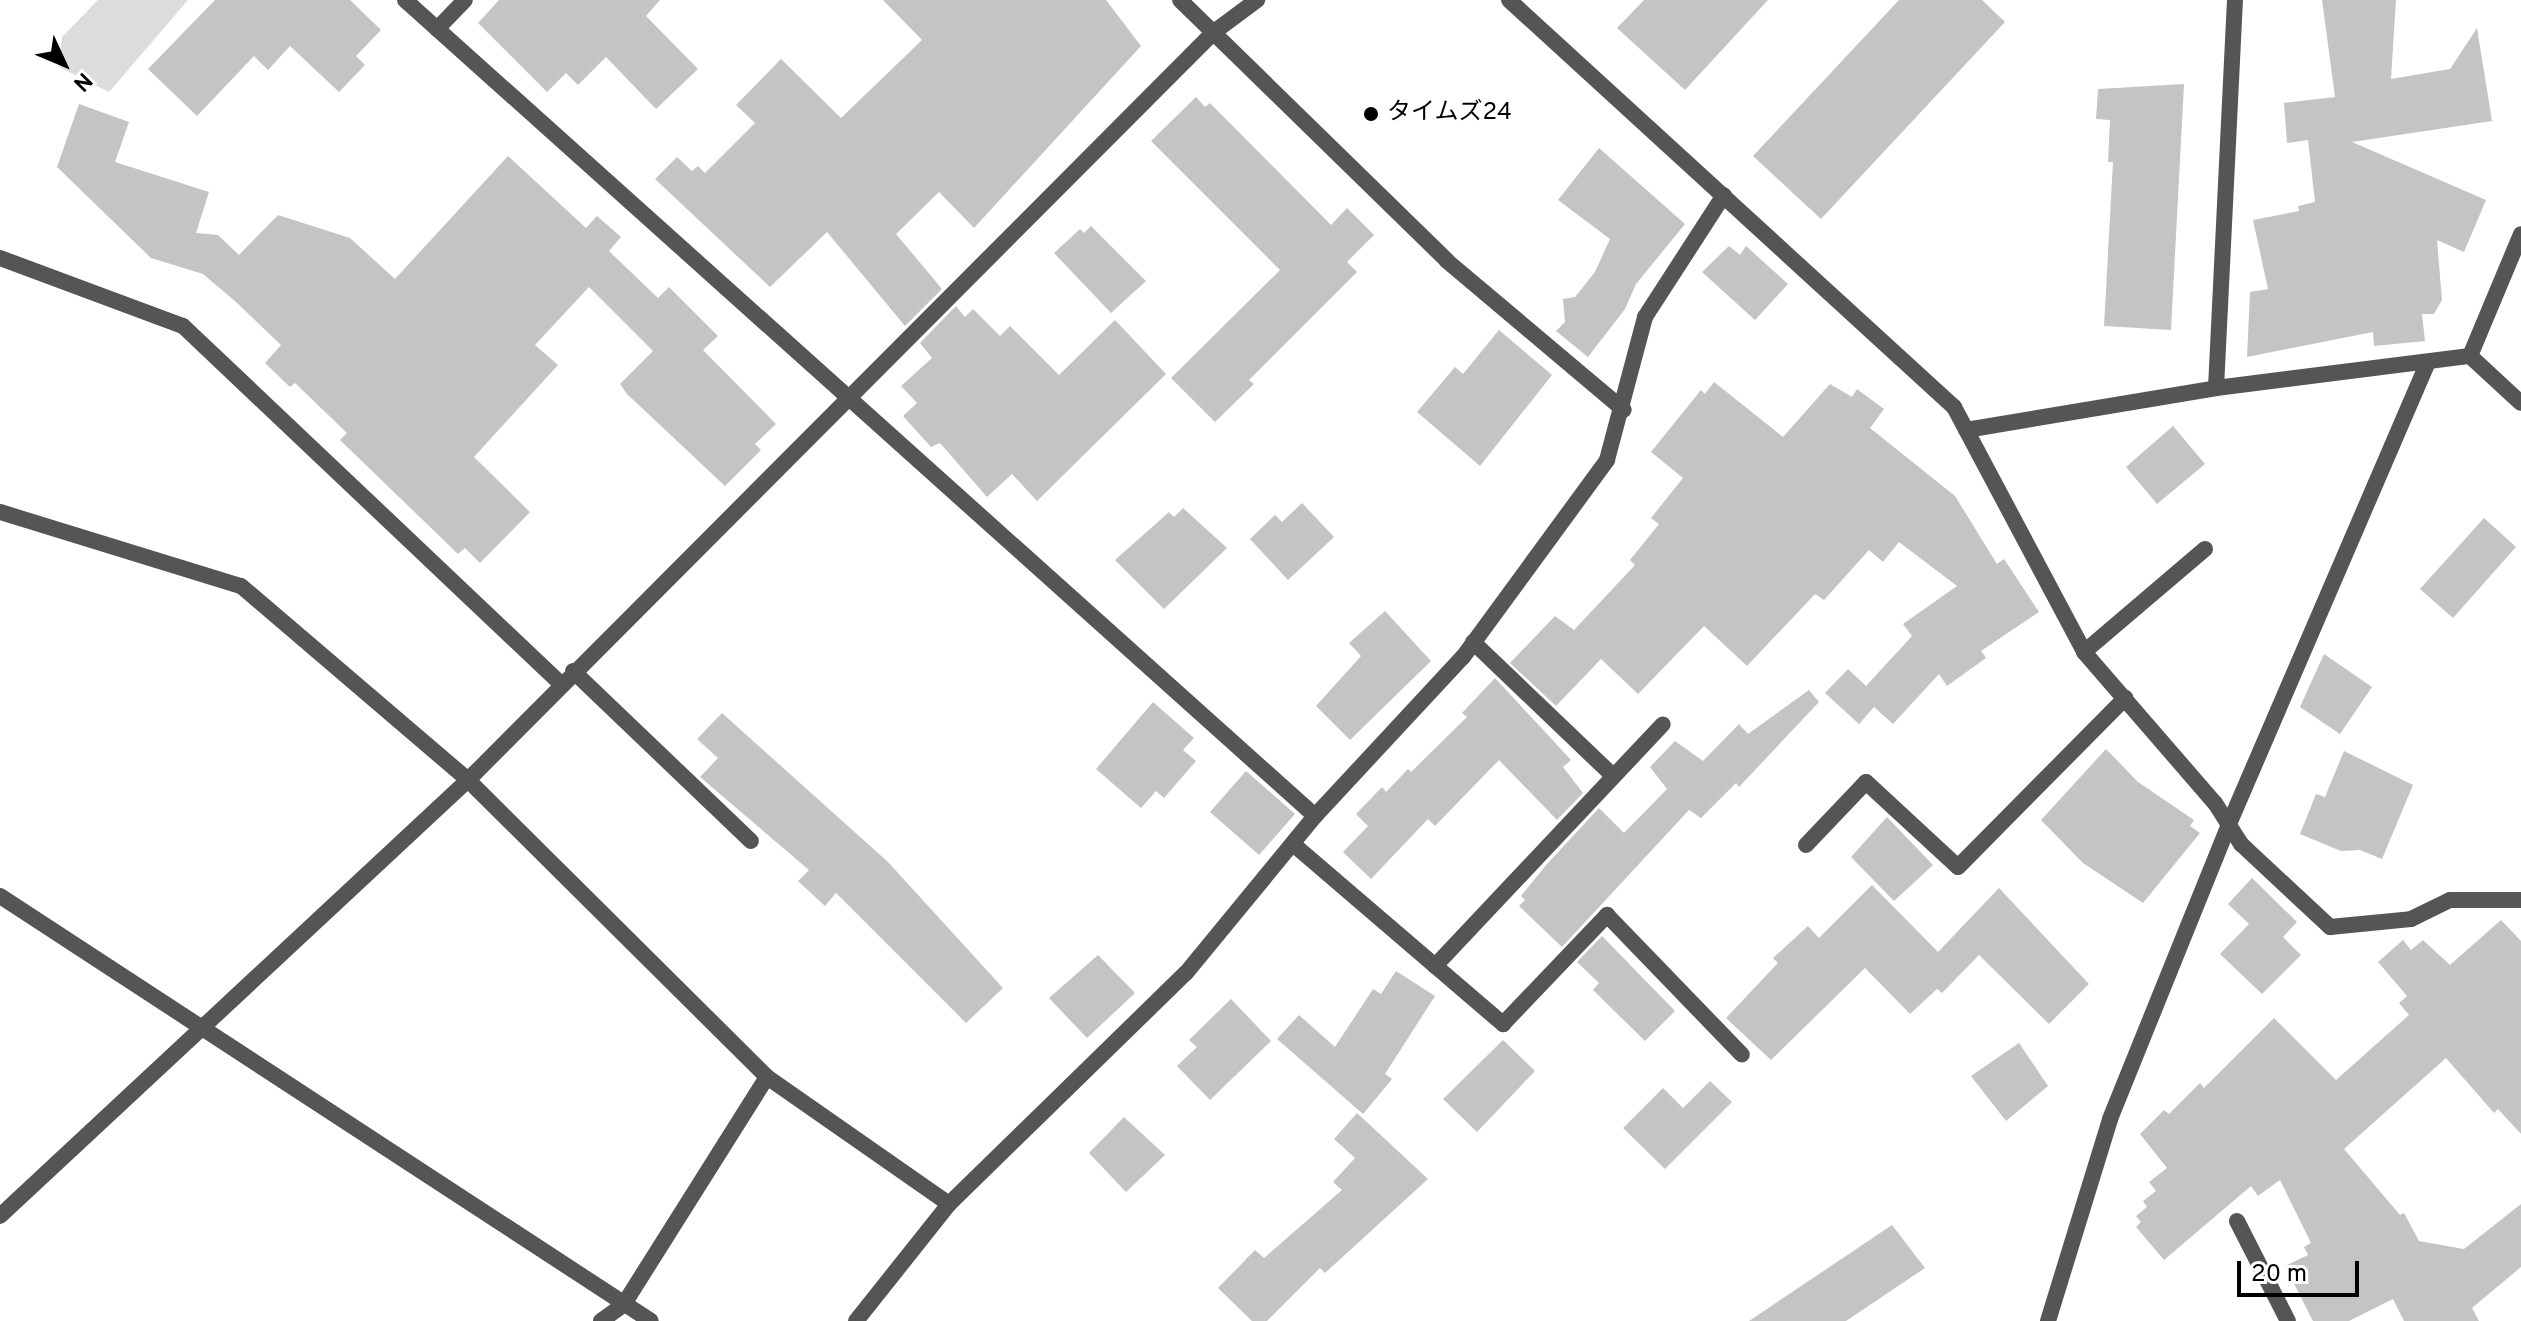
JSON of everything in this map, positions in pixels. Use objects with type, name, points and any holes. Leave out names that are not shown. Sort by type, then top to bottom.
[{"type":"street","points":[[405,0],[1315,816]]},
{"type":"street","points":[[437,29],[465,0]]},
{"type":"street","points":[[1180,0],[1447,261],[1624,410]]},
{"type":"street","points":[[0,1216],[468,780],[573,671],[850,399],[1214,32],[1257,0]]},
{"type":"street","points":[[1509,0],[1954,407],[2084,652],[2229,824],[2241,844],[2330,927],[2411,919],[2450,900],[2521,900]]},
{"type":"street","points":[[2216,388],[2235,0]]},
{"type":"street","points":[[856,1321],[949,1204],[1186,973],[1315,816],[1473,642],[1607,460],[1624,410],[1645,317],[1724,195]]},
{"type":"street","points":[[2470,356],[2521,234]]},
{"type":"street","points":[[0,258],[183,326],[561,684]]},
{"type":"street","points":[[1966,430],[2216,388],[2427,365],[2470,356]]},
{"type":"street","points":[[2470,356],[2521,403]]},
{"type":"street","points":[[2048,1321],[2110,1119],[2229,824],[2427,365]]},
{"type":"street","points":[[0,512],[241,586],[468,780],[767,1077],[949,1204]]},
{"type":"street","points":[[2084,652],[2205,549]]},
{"type":"street","points":[[1473,642],[1613,776]]},
{"type":"street","points":[[573,671],[751,841]]},
{"type":"street","points":[[1806,845],[1866,782],[1958,867],[2125,698]]},
{"type":"street","points":[[1435,966],[1663,724]]},
{"type":"street","points":[[1293,844],[1503,1024],[1607,915],[1742,1055]]},
{"type":"street","points":[[0,896],[651,1321]]},
{"type":"street","points":[[601,1321],[624,1304],[767,1077]]},
{"type":"street","points":[[2237,1221],[2288,1321]]},
{"type":"shaded area","points":[[98,0],[188,0],[109,92],[59,67],[62,37]]},
{"type":"building","points":[[215,0],[350,0],[381,30],[356,56],[365,65],[339,92],[290,46],[268,70],[254,56],[197,116],[148,69]]},
{"type":"building","points":[[499,0],[660,0],[646,16],[698,69],[656,109],[606,57],[578,85],[566,73],[547,92],[478,23]]},
{"type":"building","points":[[883,0],[1106,0],[1141,46],[974,228],[939,192],[896,234],[942,289],[905,326],[827,232],[770,287],[655,179],[677,157],[692,171],[698,166],[705,173],[755,123],[736,105],[781,59],[841,118],[922,40]]},
{"type":"building","points":[[1644,0],[1768,0],[1685,90],[1617,28]]},
{"type":"building","points":[[1899,0],[1982,0],[2005,22],[1821,219],[1753,156]]},
{"type":"building","points":[[2322,0],[2396,0],[2391,79],[2450,69],[2477,28],[2492,121],[2352,142],[2486,200],[2464,252],[2437,240],[2442,300],[2434,314],[2422,314],[2425,341],[2374,346],[2373,332],[2247,357],[2250,292],[2268,289],[2253,220],[2299,211],[2298,206],[2315,202],[2308,140],[2287,143],[2284,103],[2335,97]]},
{"type":"building","points":[[2184,84],[2171,330],[2104,326],[2113,162],[2108,162],[2110,120],[2096,119],[2098,89]]},
{"type":"building","points":[[1196,97],[1205,107],[1210,103],[1331,225],[1347,208],[1374,235],[1347,262],[1357,272],[1249,380],[1254,384],[1215,422],[1171,378],[1280,270],[1151,141]]},
{"type":"building","points":[[79,104],[129,122],[115,162],[209,192],[196,233],[218,235],[239,255],[278,215],[350,238],[395,279],[508,156],[586,228],[597,216],[621,237],[609,251],[658,298],[669,287],[718,336],[703,350],[776,424],[755,444],[761,450],[725,486],[620,384],[653,351],[589,287],[535,345],[558,365],[474,457],[530,512],[480,563],[465,548],[458,554],[340,440],[347,433],[295,383],[290,387],[265,363],[281,345],[203,274],[151,258],[57,167]]},
{"type":"building","points":[[1599,148],[1685,224],[1636,284],[1625,309],[1588,357],[1556,331],[1565,322],[1563,299],[1575,297],[1595,272],[1610,239],[1558,200]]},
{"type":"building","points":[[1091,226],[1146,281],[1111,313],[1054,253],[1080,229],[1084,233]]},
{"type":"building","points":[[1729,246],[1740,255],[1746,246],[1788,284],[1755,320],[1702,272]]},
{"type":"building","points":[[956,306],[965,317],[973,309],[1000,336],[1010,326],[1059,375],[1115,320],[1166,374],[1037,501],[1012,474],[987,497],[940,443],[931,447],[903,416],[917,403],[901,386],[932,358],[920,343]]},
{"type":"building","points":[[1499,330],[1552,375],[1480,466],[1417,412],[1455,367],[1463,374]]},
{"type":"building","points":[[1714,382],[1783,437],[1830,384],[1852,397],[1857,389],[1884,409],[1870,428],[1955,496],[1997,564],[2004,559],[2039,612],[1981,651],[1986,658],[1947,686],[1939,674],[1893,724],[1874,707],[1859,724],[1825,693],[1848,669],[1866,686],[1912,636],[1903,624],[1957,586],[1899,542],[1883,562],[1869,550],[1824,600],[1815,594],[1747,666],[1704,626],[1638,694],[1601,659],[1556,706],[1510,663],[1555,616],[1574,630],[1635,565],[1630,560],[1659,524],[1651,518],[1683,478],[1651,452],[1701,390],[1705,394]]},
{"type":"building","points":[[2173,426],[2205,464],[2157,504],[2126,467]]},
{"type":"building","points":[[1302,503],[1334,537],[1288,580],[1250,539],[1275,515],[1282,522]]},
{"type":"building","points":[[1183,508],[1227,548],[1164,609],[1115,560],[1169,512],[1174,517]]},
{"type":"building","points":[[2484,518],[2516,547],[2453,618],[2420,589]]},
{"type":"building","points":[[1385,611],[1431,661],[1350,740],[1316,706],[1361,656],[1349,643]]},
{"type":"building","points":[[2324,654],[2372,687],[2340,734],[2300,707]]},
{"type":"building","points":[[1495,678],[1571,760],[1563,767],[1583,793],[1557,820],[1499,760],[1435,826],[1428,819],[1371,879],[1343,852],[1368,826],[1356,814],[1382,787],[1386,792],[1408,769],[1411,772],[1467,717],[1462,713]]},
{"type":"building","points":[[1809,690],[1819,702],[1739,787],[1736,783],[1701,818],[1689,810],[1562,947],[1519,906],[1525,900],[1521,896],[1547,864],[1599,808],[1624,833],[1667,789],[1650,767],[1675,741],[1703,761],[1739,724],[1748,734]]},
{"type":"building","points":[[1153,702],[1194,738],[1183,750],[1196,761],[1164,798],[1156,791],[1141,808],[1096,769]]},
{"type":"building","points":[[722,713],[888,862],[1003,988],[966,1023],[836,893],[825,906],[798,881],[809,870],[700,777],[718,758],[697,739]]},
{"type":"building","points":[[2106,749],[2138,782],[2194,820],[2190,826],[2200,833],[2143,903],[2083,863],[2041,820]]},
{"type":"building","points":[[2344,751],[2413,785],[2382,859],[2360,850],[2341,851],[2300,834],[2316,794],[2325,797]]},
{"type":"building","points":[[1246,771],[1295,814],[1259,855],[1210,812]]},
{"type":"building","points":[[1887,817],[1933,865],[1894,901],[1851,857]]},
{"type":"building","points":[[2252,878],[2297,922],[2283,937],[2301,955],[2262,994],[2220,954],[2249,924],[2228,904]]},
{"type":"building","points":[[1872,885],[1938,952],[1999,888],[2089,984],[2049,1024],[1979,955],[1942,993],[1937,989],[1910,1014],[1865,968],[1771,1060],[1726,1018],[1778,963],[1773,958],[1808,926],[1819,938]]},
{"type":"building","points":[[2501,920],[2521,941],[2521,1134],[2498,1109],[2494,1113],[2446,1058],[2344,1149],[2400,1215],[2404,1213],[2419,1241],[2464,1249],[2521,1204],[2521,1267],[2472,1308],[2479,1321],[2404,1321],[2393,1299],[2349,1321],[2313,1321],[2285,1266],[2308,1255],[2304,1247],[2311,1243],[2280,1180],[2258,1196],[2251,1186],[2164,1260],[2136,1227],[2141,1222],[2136,1216],[2147,1207],[2143,1201],[2156,1191],[2149,1182],[2167,1168],[2140,1134],[2164,1110],[2169,1114],[2200,1083],[2204,1088],[2274,1018],[2336,1080],[2409,1015],[2399,1003],[2407,996],[2378,962],[2403,940],[2411,950],[2423,940],[2450,965]]},
{"type":"building","points":[[1602,936],[1675,1011],[1645,1041],[1593,990],[1599,983],[1577,962]]},
{"type":"building","points":[[1098,955],[1135,993],[1087,1038],[1049,998]]},
{"type":"building","points":[[1396,971],[1435,996],[1385,1074],[1392,1079],[1363,1114],[1277,1039],[1299,1015],[1335,1047],[1373,989],[1381,994]]},
{"type":"building","points":[[1231,999],[1271,1041],[1210,1100],[1177,1066],[1197,1047],[1189,1040]]},
{"type":"building","points":[[1503,1040],[1535,1071],[1477,1132],[1443,1099]]},
{"type":"building","points":[[2019,1043],[2048,1086],[2006,1121],[1971,1076]]},
{"type":"building","points":[[1710,1081],[1732,1102],[1665,1169],[1623,1128],[1663,1088],[1683,1108]]},
{"type":"building","points":[[1357,1113],[1428,1179],[1325,1273],[1320,1268],[1267,1321],[1252,1321],[1218,1288],[1255,1250],[1264,1258],[1342,1190],[1333,1182],[1355,1158],[1334,1139]]},
{"type":"building","points":[[1124,1117],[1165,1155],[1126,1192],[1089,1153]]},
{"type":"building","points":[[1892,1225],[1925,1268],[1846,1321],[1749,1321]]},
{"type":"place","name":"タイムズ24","points":[[1371,114]]}]
